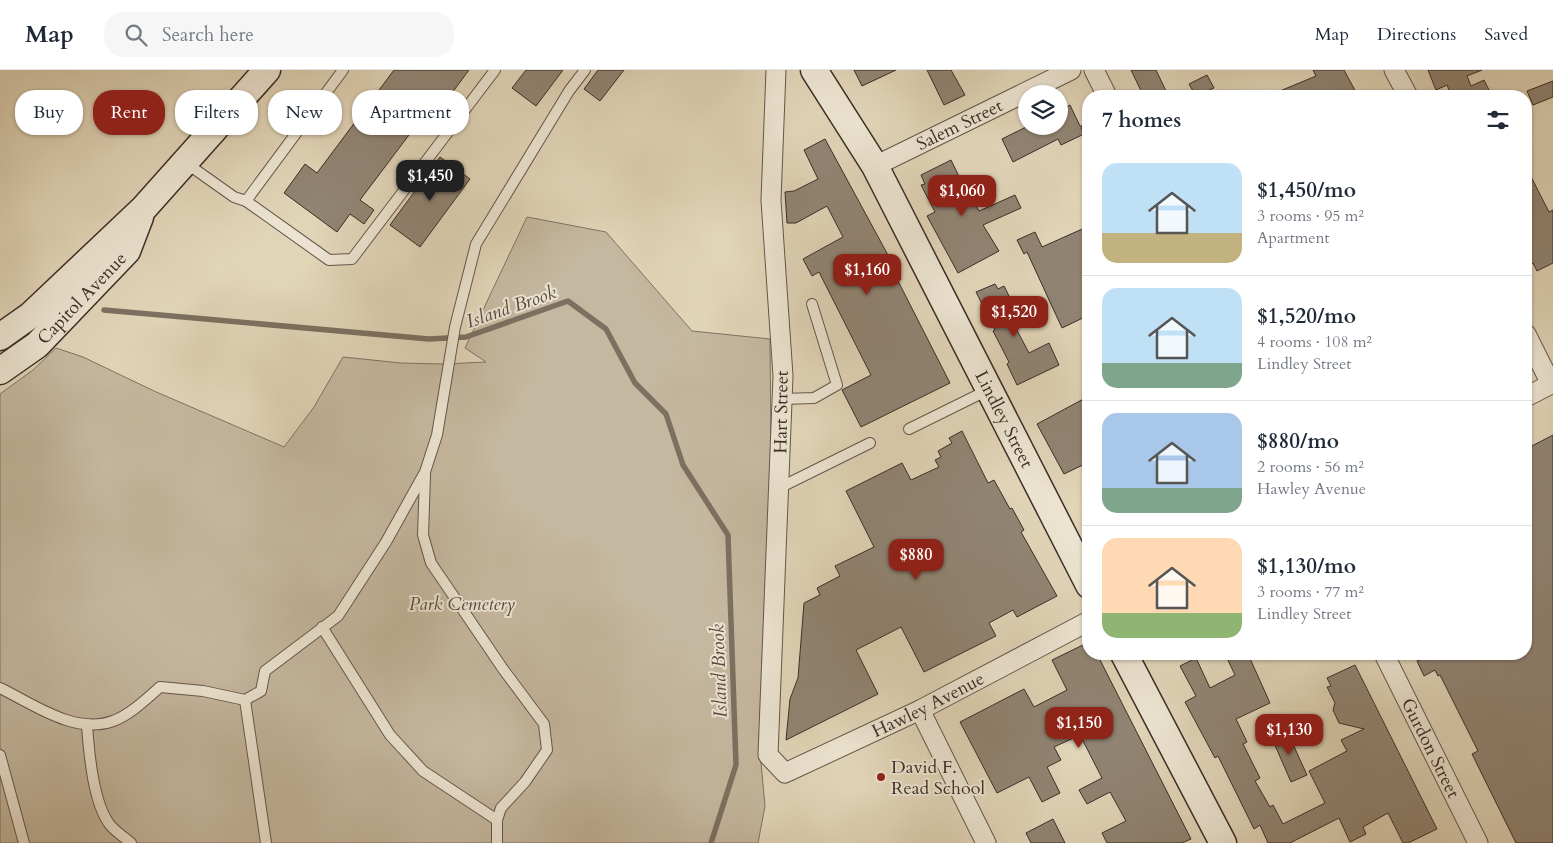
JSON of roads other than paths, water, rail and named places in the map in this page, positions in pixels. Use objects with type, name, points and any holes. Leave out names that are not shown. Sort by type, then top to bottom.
[{"type":"main road","name":"Capitol Avenue","points":[[0,337],[31,315],[144,208],[267,70]]},
{"type":"main road","name":"Lindley Street","points":[[814,70],[875,166],[1082,571]]},
{"type":"main road","name":"Capitol Avenue","points":[[0,372],[37,345],[126,251],[144,208]]},
{"type":"main road","points":[[1127,660],[1223,843]]},
{"type":"street","name":"Hart Street","points":[[768,755],[783,376],[771,200],[776,70]]},
{"type":"street","name":"Salem Street","points":[[875,166],[1071,70]]},
{"type":"street","points":[[1094,70],[1103,90]]},
{"type":"street","points":[[1394,70],[1405,90]]},
{"type":"street","points":[[1532,346],[1552,384],[1532,394]]},
{"type":"street","name":"Hawley Avenue","points":[[768,755],[785,773],[920,710],[1082,625]]},
{"type":"street","name":"Gurdon Street","points":[[1387,660],[1478,843]]},
{"type":"street","points":[[920,710],[986,843]]},
{"type":"lane","points":[[246,201],[343,70]]},
{"type":"lane","points":[[185,162],[234,197],[246,201],[329,260],[352,259],[496,70]]},
{"type":"lane","points":[[0,688],[69,721],[88,726],[113,721],[142,704],[160,687],[202,691],[245,700],[261,691],[265,670],[338,616],[386,542],[425,472],[437,435],[454,327],[476,244],[569,90],[585,70]]},
{"type":"lane","points":[[782,399],[814,398],[837,385],[812,304]]},
{"type":"lane","points":[[909,429],[989,389]]},
{"type":"lane","points":[[779,488],[870,443]]},
{"type":"lane","points":[[425,472],[423,534],[432,563],[503,669],[544,724],[546,750],[525,782],[501,808],[496,820],[497,843]]},
{"type":"lane","points":[[322,627],[390,735],[423,771],[496,820]]},
{"type":"lane","points":[[245,700],[266,843]]},
{"type":"lane","points":[[88,726],[89,753],[97,794],[109,824],[131,843]]},
{"type":"lane","points":[[0,755],[24,843]]},
{"type":"waterway","name":"Island Brook","points":[[104,310],[429,339],[466,337],[568,301],[606,329],[635,383],[666,414],[683,465],[728,535],[736,765],[711,843]]},
{"type":"place","name":"David F. Read School","points":[[881,777]]},
{"type":"park label","name":"Park Cemetery","points":[[462,604]]}]
